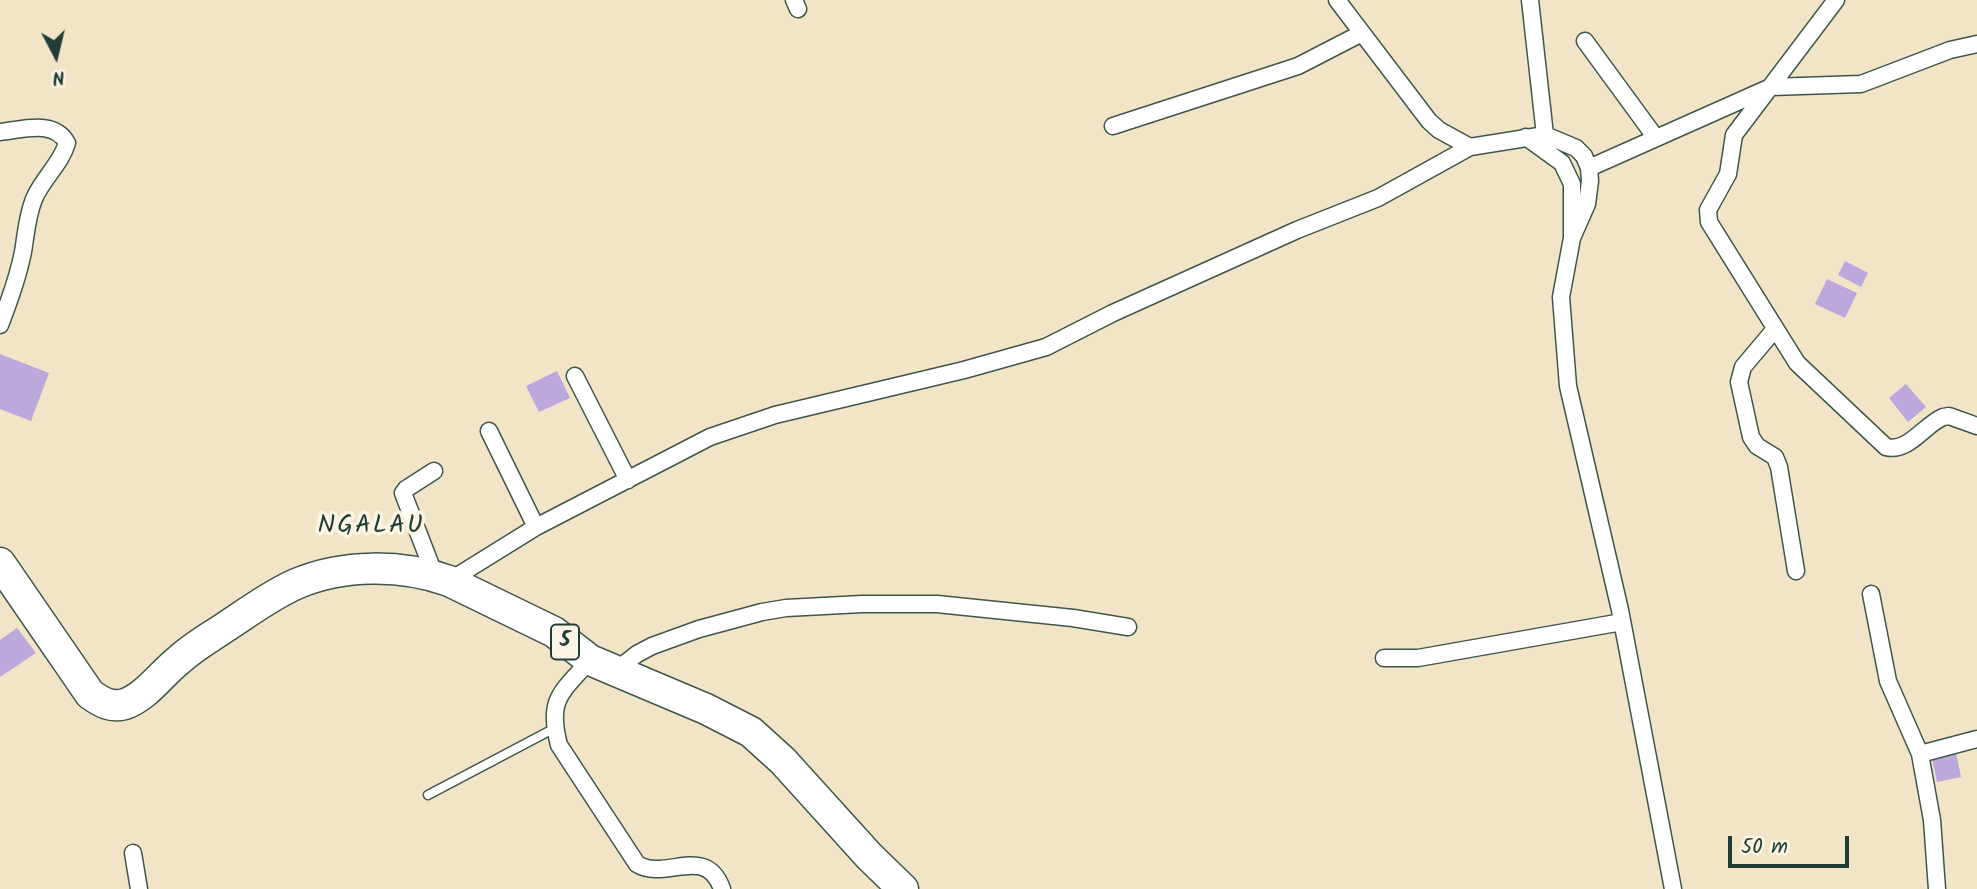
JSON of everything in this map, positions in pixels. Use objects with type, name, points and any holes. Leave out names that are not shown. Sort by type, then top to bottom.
[{"type":"highway","name":"5","points":[[0,563],[90,694],[99,701],[115,706],[141,695],[180,659],[268,599],[297,584],[329,574],[361,569],[388,569],[442,579],[554,632],[602,666],[706,709],[751,732],[783,761],[869,856],[903,889]]},
{"type":"street","points":[[1337,0],[1430,121],[1439,130],[1470,147]]},
{"type":"street","points":[[1530,0],[1545,135]]},
{"type":"street","points":[[1836,0],[1734,135],[1728,174],[1708,210],[1709,222],[1797,363],[1886,447],[1902,447],[1943,417],[1949,416],[1977,426]]},
{"type":"street","points":[[1113,126],[1298,66],[1362,33]]},
{"type":"street","points":[[1585,41],[1656,138]]},
{"type":"street","points":[[1589,167],[1771,87],[1861,84],[1950,50],[1977,44]]},
{"type":"street","points":[[0,132],[50,128],[67,143],[33,200],[23,255],[0,325]]},
{"type":"street","points":[[434,471],[406,489],[403,494],[442,579],[710,437],[775,415],[964,370],[1046,347],[1113,313],[1285,236],[1378,198],[1470,147],[1545,135],[1577,149],[1589,167],[1590,181],[1587,204],[1572,238]]},
{"type":"street","points":[[1526,137],[1562,163],[1572,184],[1572,238],[1561,296],[1568,386],[1605,540],[1673,889]]},
{"type":"street","points":[[1774,329],[1743,367],[1739,382],[1751,437],[1758,446],[1775,457],[1779,467],[1796,571]]},
{"type":"street","points":[[575,376],[628,480]]},
{"type":"street","points":[[489,431],[536,527]]},
{"type":"street","points":[[1871,594],[1888,681],[1920,754],[1933,820],[1937,889]]},
{"type":"street","points":[[722,889],[718,877],[705,867],[697,865],[647,869],[637,864],[559,745],[554,711],[559,695],[602,666],[652,646],[737,618],[786,608],[937,604],[1061,616],[1128,626]]},
{"type":"street","points":[[1384,659],[1418,659],[1622,622]]},
{"type":"street","points":[[1920,754],[1977,739]]},
{"type":"street","points":[[132,853],[139,889]]},
{"type":"lane","points":[[428,795],[555,729]]},
{"type":"building","points":[[1845,261],[1868,273],[1861,287],[1838,275]]},
{"type":"building","points":[[1827,279],[1857,293],[1845,318],[1815,304]]},
{"type":"building","points":[[0,354],[49,373],[31,421],[0,409]]},
{"type":"building","points":[[557,371],[570,398],[539,412],[526,386]]},
{"type":"building","points":[[1906,384],[1926,407],[1908,422],[1889,398]]},
{"type":"building","points":[[17,628],[36,653],[0,677],[0,640]]},
{"type":"building","points":[[1956,753],[1961,777],[1937,782],[1932,758]]},
{"type":"district","name":"NGALAU","points":[[371,528]]}]
